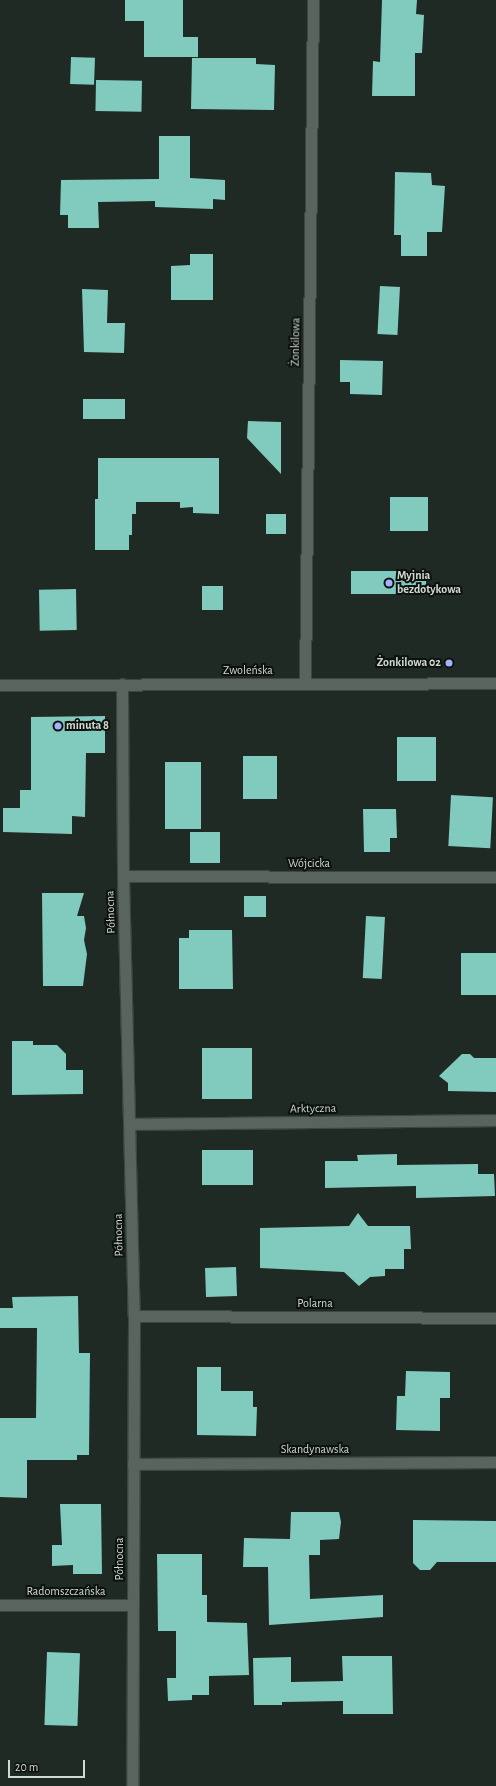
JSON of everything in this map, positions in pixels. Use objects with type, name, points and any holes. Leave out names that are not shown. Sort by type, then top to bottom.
[{"type":"street","name":"Żonkilowa","points":[[305,684],[313,0]]},
{"type":"street","name":"Zwoleńska","points":[[0,685],[496,683]]},
{"type":"street","name":"Północna","points":[[122,684],[123,876],[134,1316],[132,1786]]},
{"type":"street","name":"Wójcicka","points":[[123,876],[496,877]]},
{"type":"street","name":"Arktyczna","points":[[130,1124],[496,1120]]},
{"type":"street","name":"Polarna","points":[[134,1316],[496,1318]]},
{"type":"street","name":"Skandynawska","points":[[133,1464],[496,1462]]},
{"type":"street","name":"Radomszczańska","points":[[0,1605],[132,1605]]},
{"type":"building","points":[[125,0],[183,0],[183,37],[198,37],[198,57],[144,57],[144,21],[125,21]]},
{"type":"building","points":[[382,0],[417,0],[416,14],[424,15],[422,53],[415,53],[415,96],[372,96],[373,61],[380,62]]},
{"type":"building","points":[[71,57],[95,58],[94,85],[70,84]]},
{"type":"building","points":[[192,58],[256,58],[256,64],[275,65],[274,110],[191,109]]},
{"type":"building","points":[[96,80],[142,81],[141,112],[95,111]]},
{"type":"building","points":[[159,136],[190,136],[190,178],[225,180],[225,200],[213,199],[213,209],[155,207],[155,201],[98,202],[99,228],[68,228],[68,215],[60,215],[61,180],[159,179]]},
{"type":"building","points":[[395,172],[431,173],[432,185],[445,186],[442,232],[427,232],[427,256],[401,256],[401,235],[394,235]]},
{"type":"building","points":[[190,254],[213,254],[213,300],[171,300],[171,266],[190,265]]},
{"type":"building","points":[[380,286],[400,287],[397,335],[377,334]]},
{"type":"building","points":[[82,289],[108,290],[107,323],[125,323],[124,353],[84,352]]},
{"type":"building","points":[[340,360],[383,361],[382,395],[350,394],[350,382],[340,382]]},
{"type":"building","points":[[83,399],[125,399],[125,419],[83,419]]},
{"type":"building","points":[[248,421],[281,422],[281,474],[247,438]]},
{"type":"building","points":[[98,458],[219,458],[219,514],[193,513],[193,507],[180,508],[180,502],[136,502],[136,514],[132,514],[132,535],[129,535],[129,550],[95,550],[95,499],[98,499]]},
{"type":"building","points":[[390,497],[428,497],[428,531],[390,531]]},
{"type":"building","points":[[266,514],[286,514],[286,534],[266,534]]},
{"type":"building","name":"Myjnia bezdotykowa","points":[[351,571],[426,571],[426,594],[351,594]]},
{"type":"building","points":[[202,586],[223,586],[223,610],[202,610]]},
{"type":"building","points":[[76,589],[77,630],[40,631],[39,590]]},
{"type":"building","points":[[105,716],[105,753],[86,753],[85,817],[72,816],[72,834],[3,832],[3,808],[20,808],[20,790],[31,790],[31,717]]},
{"type":"building","points":[[397,737],[436,737],[436,781],[397,781]]},
{"type":"building","points":[[243,756],[277,756],[277,799],[243,799]]},
{"type":"building","points":[[165,762],[201,762],[201,829],[165,829]]},
{"type":"building","points":[[451,795],[493,797],[490,848],[448,846]]},
{"type":"building","points":[[363,809],[396,809],[397,838],[390,838],[390,852],[364,852]]},
{"type":"building","points":[[190,832],[220,832],[220,863],[190,863]]},
{"type":"building","points":[[42,893],[84,893],[77,916],[84,916],[86,928],[84,940],[87,954],[83,986],[43,986]]},
{"type":"building","points":[[244,896],[266,896],[266,917],[244,917]]},
{"type":"building","points":[[366,916],[385,917],[382,979],[363,978]]},
{"type":"building","points":[[189,930],[232,930],[233,989],[179,989],[179,938],[189,938]]},
{"type":"building","points":[[461,953],[496,953],[496,995],[461,995]]},
{"type":"building","points":[[12,1041],[33,1041],[33,1045],[57,1045],[66,1054],[66,1070],[83,1070],[83,1094],[12,1095]]},
{"type":"building","points":[[202,1048],[252,1048],[252,1099],[202,1099]]},
{"type":"building","points":[[462,1054],[470,1054],[474,1058],[496,1058],[496,1092],[448,1091],[448,1083],[439,1076]]},
{"type":"building","points":[[202,1150],[253,1150],[253,1185],[202,1185]]},
{"type":"building","points":[[397,1154],[397,1165],[478,1164],[478,1174],[494,1174],[495,1196],[416,1198],[416,1186],[325,1188],[325,1161],[358,1161],[357,1155]]},
{"type":"building","points":[[358,1213],[368,1226],[410,1226],[411,1249],[404,1249],[404,1269],[385,1269],[385,1276],[370,1277],[359,1286],[344,1272],[260,1268],[260,1228],[349,1226]]},
{"type":"building","points":[[236,1267],[237,1296],[206,1297],[205,1268]]},
{"type":"building","points":[[78,1296],[79,1353],[90,1353],[89,1455],[77,1455],[77,1460],[27,1460],[27,1498],[0,1497],[0,1418],[36,1418],[37,1328],[0,1328],[0,1308],[13,1308],[12,1297]]},
{"type":"building","points":[[197,1367],[221,1367],[221,1391],[253,1391],[253,1407],[257,1407],[256,1436],[197,1435]]},
{"type":"building","points":[[406,1371],[450,1372],[450,1398],[440,1398],[440,1431],[396,1430],[397,1396],[405,1396]]},
{"type":"building","points":[[60,1504],[101,1504],[102,1574],[73,1574],[73,1565],[52,1566],[52,1545],[62,1545]]},
{"type":"building","points":[[291,1512],[339,1512],[341,1522],[339,1539],[320,1540],[320,1555],[309,1555],[310,1599],[383,1595],[383,1617],[269,1625],[268,1567],[243,1567],[244,1538],[290,1539]]},
{"type":"building","points":[[413,1520],[496,1521],[496,1562],[437,1562],[430,1570],[420,1570],[413,1563]]},
{"type":"building","points":[[157,1554],[202,1554],[202,1595],[207,1595],[207,1622],[247,1623],[249,1675],[209,1676],[209,1695],[192,1695],[192,1700],[168,1701],[167,1678],[176,1678],[176,1631],[158,1631]]},
{"type":"building","points":[[47,1652],[80,1653],[77,1726],[44,1725]]},
{"type":"building","points":[[342,1656],[392,1656],[393,1714],[343,1714],[343,1701],[282,1702],[282,1705],[254,1705],[253,1658],[291,1657],[291,1682],[343,1681]]},
{"type":"place","name":"Myjnia bezdotykowa","points":[[389,583]]},
{"type":"place","name":"Żonkilowa 02","points":[[449,663]]},
{"type":"place","name":"minuta 8","points":[[58,726]]}]
